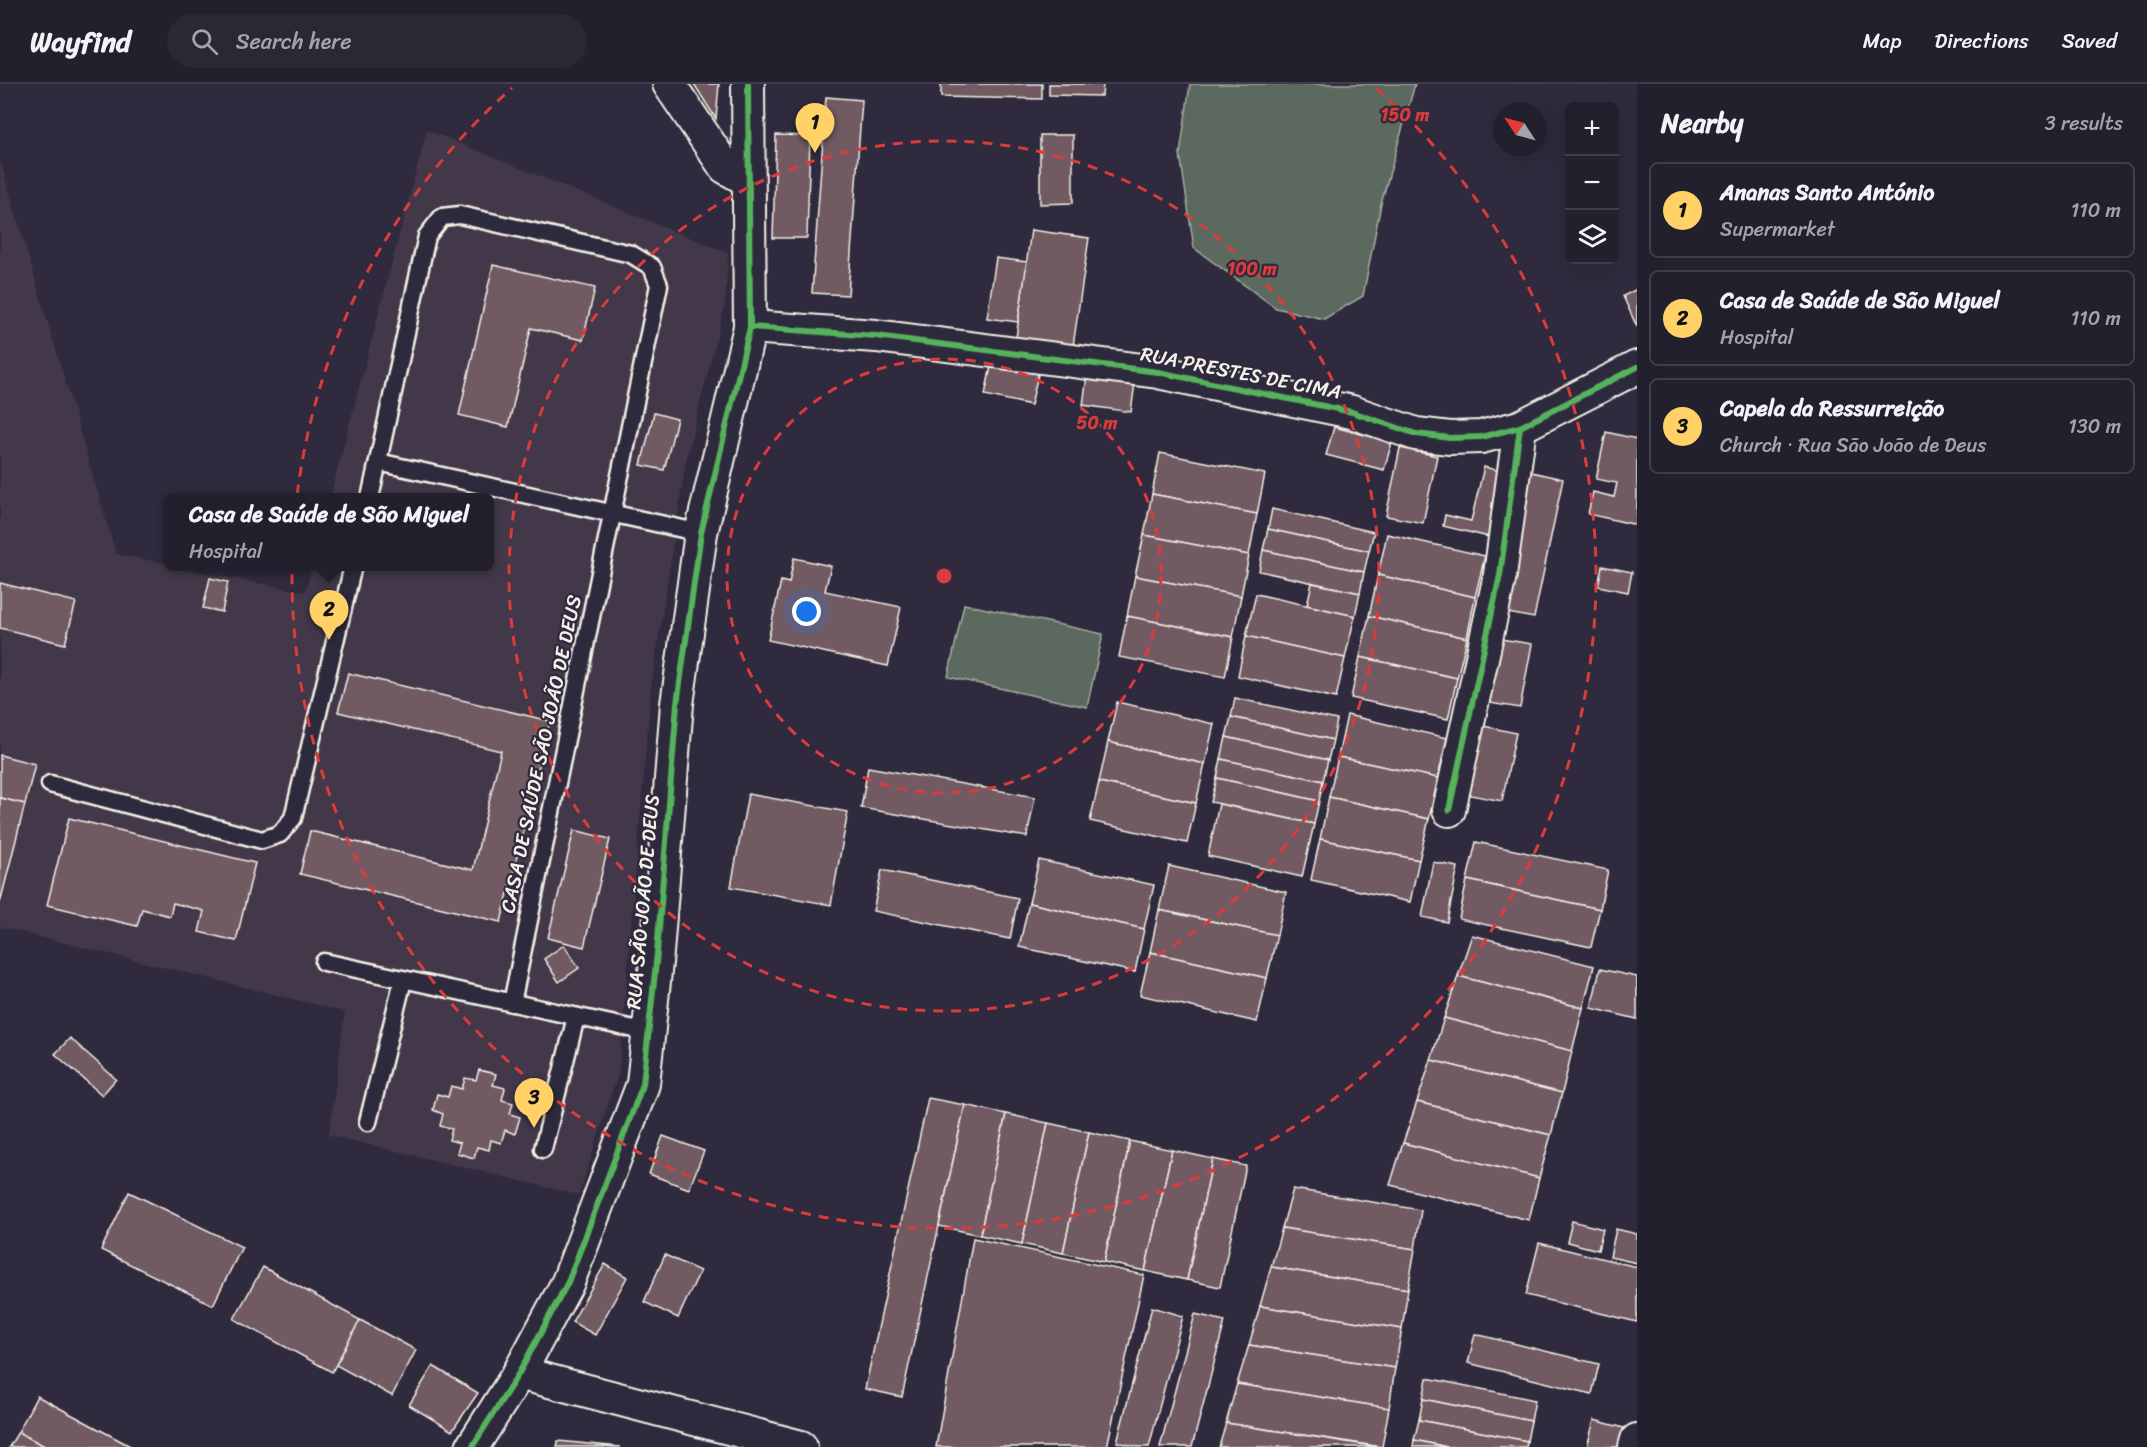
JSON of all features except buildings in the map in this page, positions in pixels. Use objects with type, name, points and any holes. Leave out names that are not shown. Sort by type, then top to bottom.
[{"type":"street","points":[[669,84],[726,167],[748,180]]},
{"type":"street","name":"RUA SÃO JOÃO DE DEUS","points":[[472,1447],[519,1372],[568,1282],[643,1084],[677,704],[701,533],[750,327],[748,84]]},
{"type":"street","name":"RUA PRESTES DE CIMA","points":[[750,327],[876,336],[1158,372],[1352,412],[1416,434],[1450,438],[1481,437],[1520,427],[1637,368]]},
{"type":"street","points":[[1449,810],[1500,575],[1520,427]]},
{"type":"street","points":[[519,1372],[801,1447]]},
{"type":"street","points":[[1635,1447],[1637,1440]]},
{"type":"lane","name":"CASA DE SAÚDE SÃO JOÃO DE DEUS","points":[[371,493],[427,236],[442,217],[460,215],[631,254],[652,267],[658,285],[512,1003]]},
{"type":"lane","points":[[378,462],[701,533]]},
{"type":"lane","points":[[50,784],[262,840],[280,834],[293,818],[352,571]]},
{"type":"lane","points":[[324,962],[648,1032]]},
{"type":"lane","points":[[368,1122],[404,980]]},
{"type":"lane","points":[[543,1149],[576,1017]]},
{"type":"shaded area","points":[[427,130],[728,253],[725,305],[687,455],[651,688],[619,1071],[579,1195],[329,1135],[345,1012],[0,927],[0,160],[116,554],[164,563],[164,571],[194,571],[305,592],[311,571],[494,571],[494,493],[331,493]]},
{"type":"green space","points":[[1190,84],[1415,84],[1381,204],[1363,296],[1324,319],[1276,308],[1194,248],[1180,154]]},
{"type":"green space","points":[[964,604],[1103,634],[1087,707],[948,677]]},
{"type":"cycle path","points":[[472,1447],[519,1373],[568,1282],[643,1084],[657,953],[677,704],[701,533],[750,327],[748,84]]},
{"type":"cycle path","points":[[750,327],[876,336],[1158,372],[1352,412],[1416,434],[1450,438],[1481,437],[1520,427],[1637,367]]},
{"type":"cycle path","points":[[1449,810],[1500,575],[1520,427]]},
{"type":"place","name":"Ananas Santo António","points":[[815,153]]},
{"type":"place","name":"Casa de Saúde de São Miguel","points":[[329,640]]},
{"type":"place","name":"Capela da Ressurreição","points":[[534,1128]]}]
